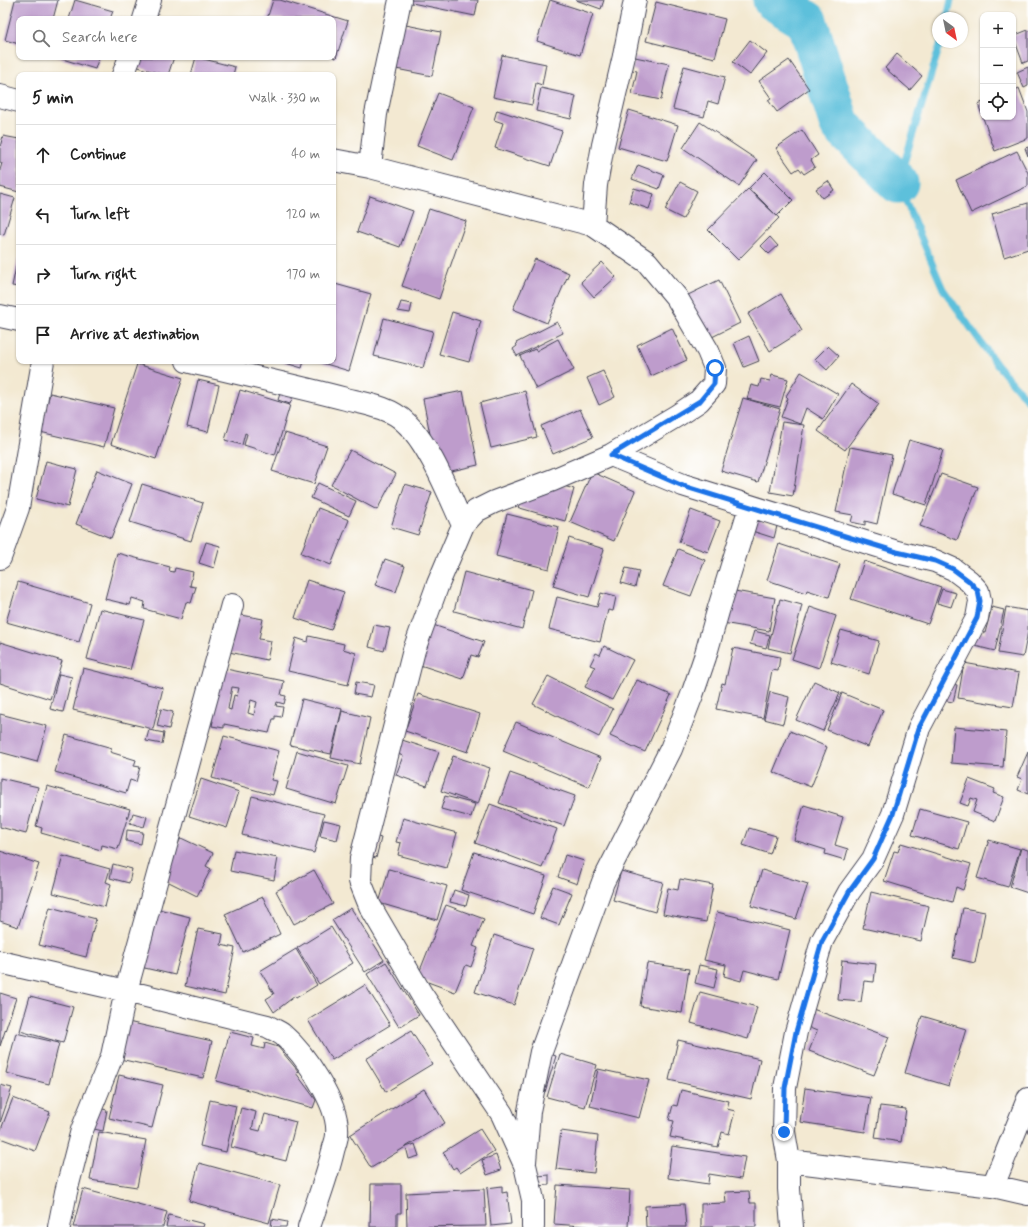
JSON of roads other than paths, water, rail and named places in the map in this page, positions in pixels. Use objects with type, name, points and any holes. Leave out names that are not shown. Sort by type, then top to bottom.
[{"type":"street","points":[[145,16],[150,0]]},
{"type":"street","points":[[370,167],[376,114],[400,0]]},
{"type":"street","points":[[593,225],[597,178],[603,145],[624,56],[635,0]]},
{"type":"street","points":[[124,72],[129,60]]},
{"type":"street","points":[[0,96],[16,100]]},
{"type":"street","points":[[336,161],[370,167],[593,225],[647,262],[677,298],[708,351],[715,368],[714,384],[700,401],[611,455],[553,480],[494,502],[476,511],[463,525],[438,584],[414,650],[361,858],[360,881],[370,906],[422,994],[502,1114],[525,1165],[533,1200],[533,1227]]},
{"type":"street","points":[[0,316],[16,319]]},
{"type":"street","points":[[0,558],[18,508],[42,364]]},
{"type":"street","points":[[199,364],[322,393],[386,410],[404,421],[416,434],[431,459],[463,525]]},
{"type":"street","points":[[611,455],[683,486],[897,552],[935,561],[953,569],[969,581],[978,591],[980,601],[977,618],[919,728],[893,814],[873,859],[849,892],[822,941],[796,1032],[785,1088],[784,1132],[789,1161],[792,1227]]},
{"type":"street","points":[[525,1165],[529,1111],[541,1052],[603,882],[671,749],[692,695],[705,658],[718,610],[750,507]]},
{"type":"street","points":[[59,1227],[66,1192],[82,1130],[112,1056],[126,992],[232,605]]},
{"type":"street","points":[[0,962],[267,1026],[282,1034],[301,1054],[318,1078],[328,1096],[335,1115],[338,1133],[309,1227]]},
{"type":"street","points":[[993,1186],[1028,1099]]},
{"type":"street","points":[[789,1161],[993,1186],[1028,1194]]},
{"type":"waterway","points":[[773,0],[807,21],[840,125],[898,183]]},
{"type":"waterway","points":[[948,12],[951,0]]},
{"type":"waterway","points":[[939,48],[898,183],[943,289],[997,365],[1028,401]]}]
